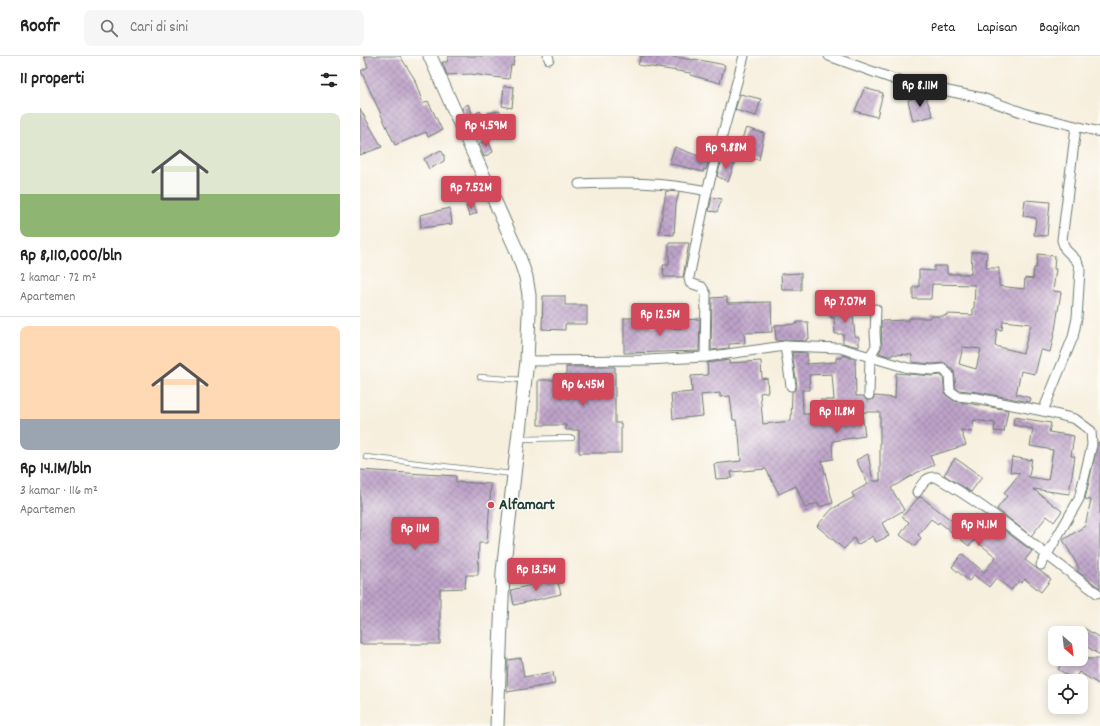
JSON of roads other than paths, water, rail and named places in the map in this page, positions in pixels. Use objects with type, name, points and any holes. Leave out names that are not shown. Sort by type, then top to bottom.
[{"type":"main road","points":[[430,56],[517,252],[526,277],[529,295],[527,361],[503,572],[497,726]]},
{"type":"street","points":[[705,357],[706,294],[702,287],[690,283],[689,277],[706,191],[744,56]]},
{"type":"street","points":[[829,56],[899,81],[982,98],[1027,114],[1100,132]]},
{"type":"street","points":[[1043,411],[1073,337],[1077,318],[1080,270],[1077,261],[1065,248],[1062,240],[1076,127]]},
{"type":"street","points":[[579,184],[645,183],[683,186],[706,191]]},
{"type":"street","points":[[869,395],[870,356],[876,346],[876,309]]},
{"type":"street","points":[[527,361],[647,360],[705,357],[785,346],[840,348],[908,368],[932,370],[943,369],[949,375],[950,391],[957,396],[976,398],[1043,411],[1075,419],[1091,431],[1092,445],[1079,499],[1041,566]]},
{"type":"street","points":[[785,346],[791,386]]},
{"type":"street","points":[[917,492],[926,480],[930,477],[936,477],[998,518],[1097,593]]},
{"type":"lane","points":[[480,377],[524,380]]},
{"type":"lane","points":[[518,439],[572,438]]},
{"type":"lane","points":[[366,457],[514,474]]},
{"type":"place","name":"Alfamart","points":[[491,505]]}]
